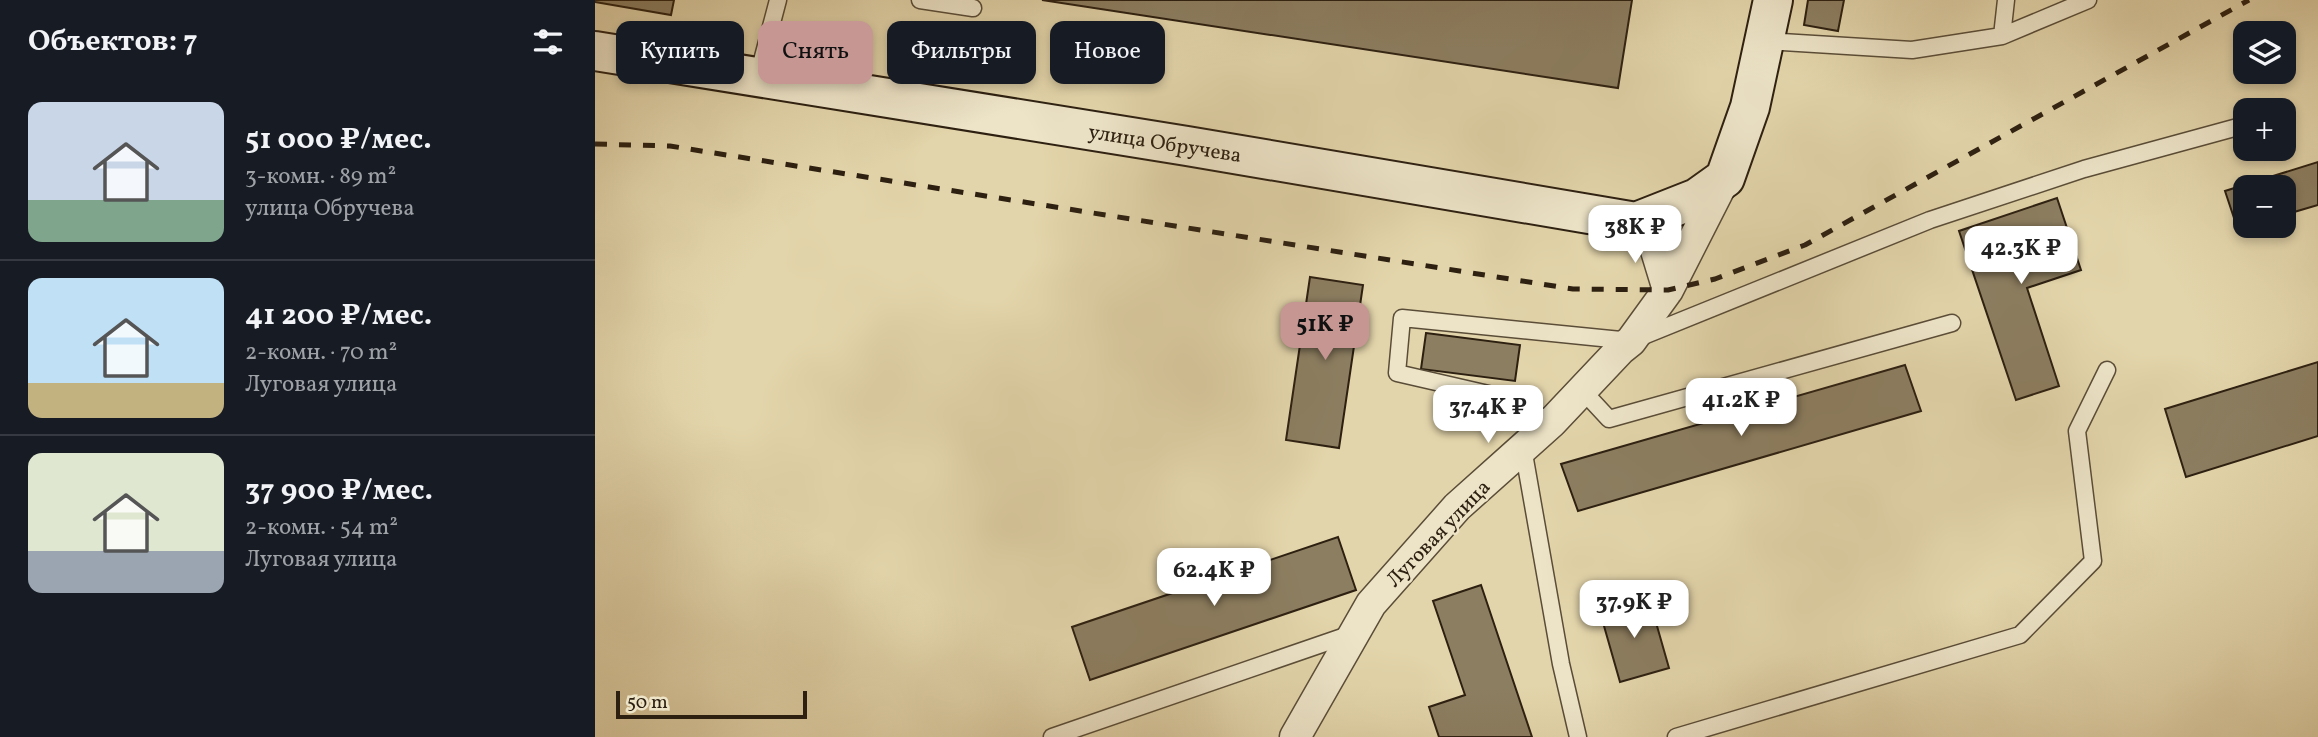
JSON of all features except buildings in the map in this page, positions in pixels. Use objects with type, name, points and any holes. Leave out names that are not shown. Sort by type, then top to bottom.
[{"type":"main road","points":[[1636,222],[1697,198],[1725,178],[1750,107],[1773,0]]},
{"type":"main road","name":"улица Обручева","points":[[595,51],[758,76]]},
{"type":"main road","name":"улица Обручева","points":[[806,84],[1636,222]]},
{"type":"street","name":"Луговая улица","points":[[1296,737],[1371,604],[1457,507],[1552,422],[1631,341],[1668,290],[1725,178]]},
{"type":"street","points":[[1636,222],[1654,244],[1668,290]]},
{"type":"lane","points":[[772,21],[778,0]]},
{"type":"lane","points":[[921,0],[973,8]]},
{"type":"lane","points":[[2003,36],[2006,0]]},
{"type":"lane","points":[[1765,41],[1912,50],[2003,36],[2088,0]]},
{"type":"lane","points":[[1552,422],[1497,396],[1397,373],[1402,318],[1631,341],[1930,220],[2084,169],[2233,128]]},
{"type":"lane","points":[[1583,391],[1609,419],[1952,323]]},
{"type":"lane","points":[[1676,737],[2020,635],[2093,561],[2077,431],[2106,370]]},
{"type":"lane","points":[[1523,448],[1561,664],[1579,737]]},
{"type":"lane","points":[[1052,737],[1353,634]]},
{"type":"railway","points":[[595,144],[670,146],[1573,289],[1668,290],[1715,279],[1805,245],[2249,0]]}]
